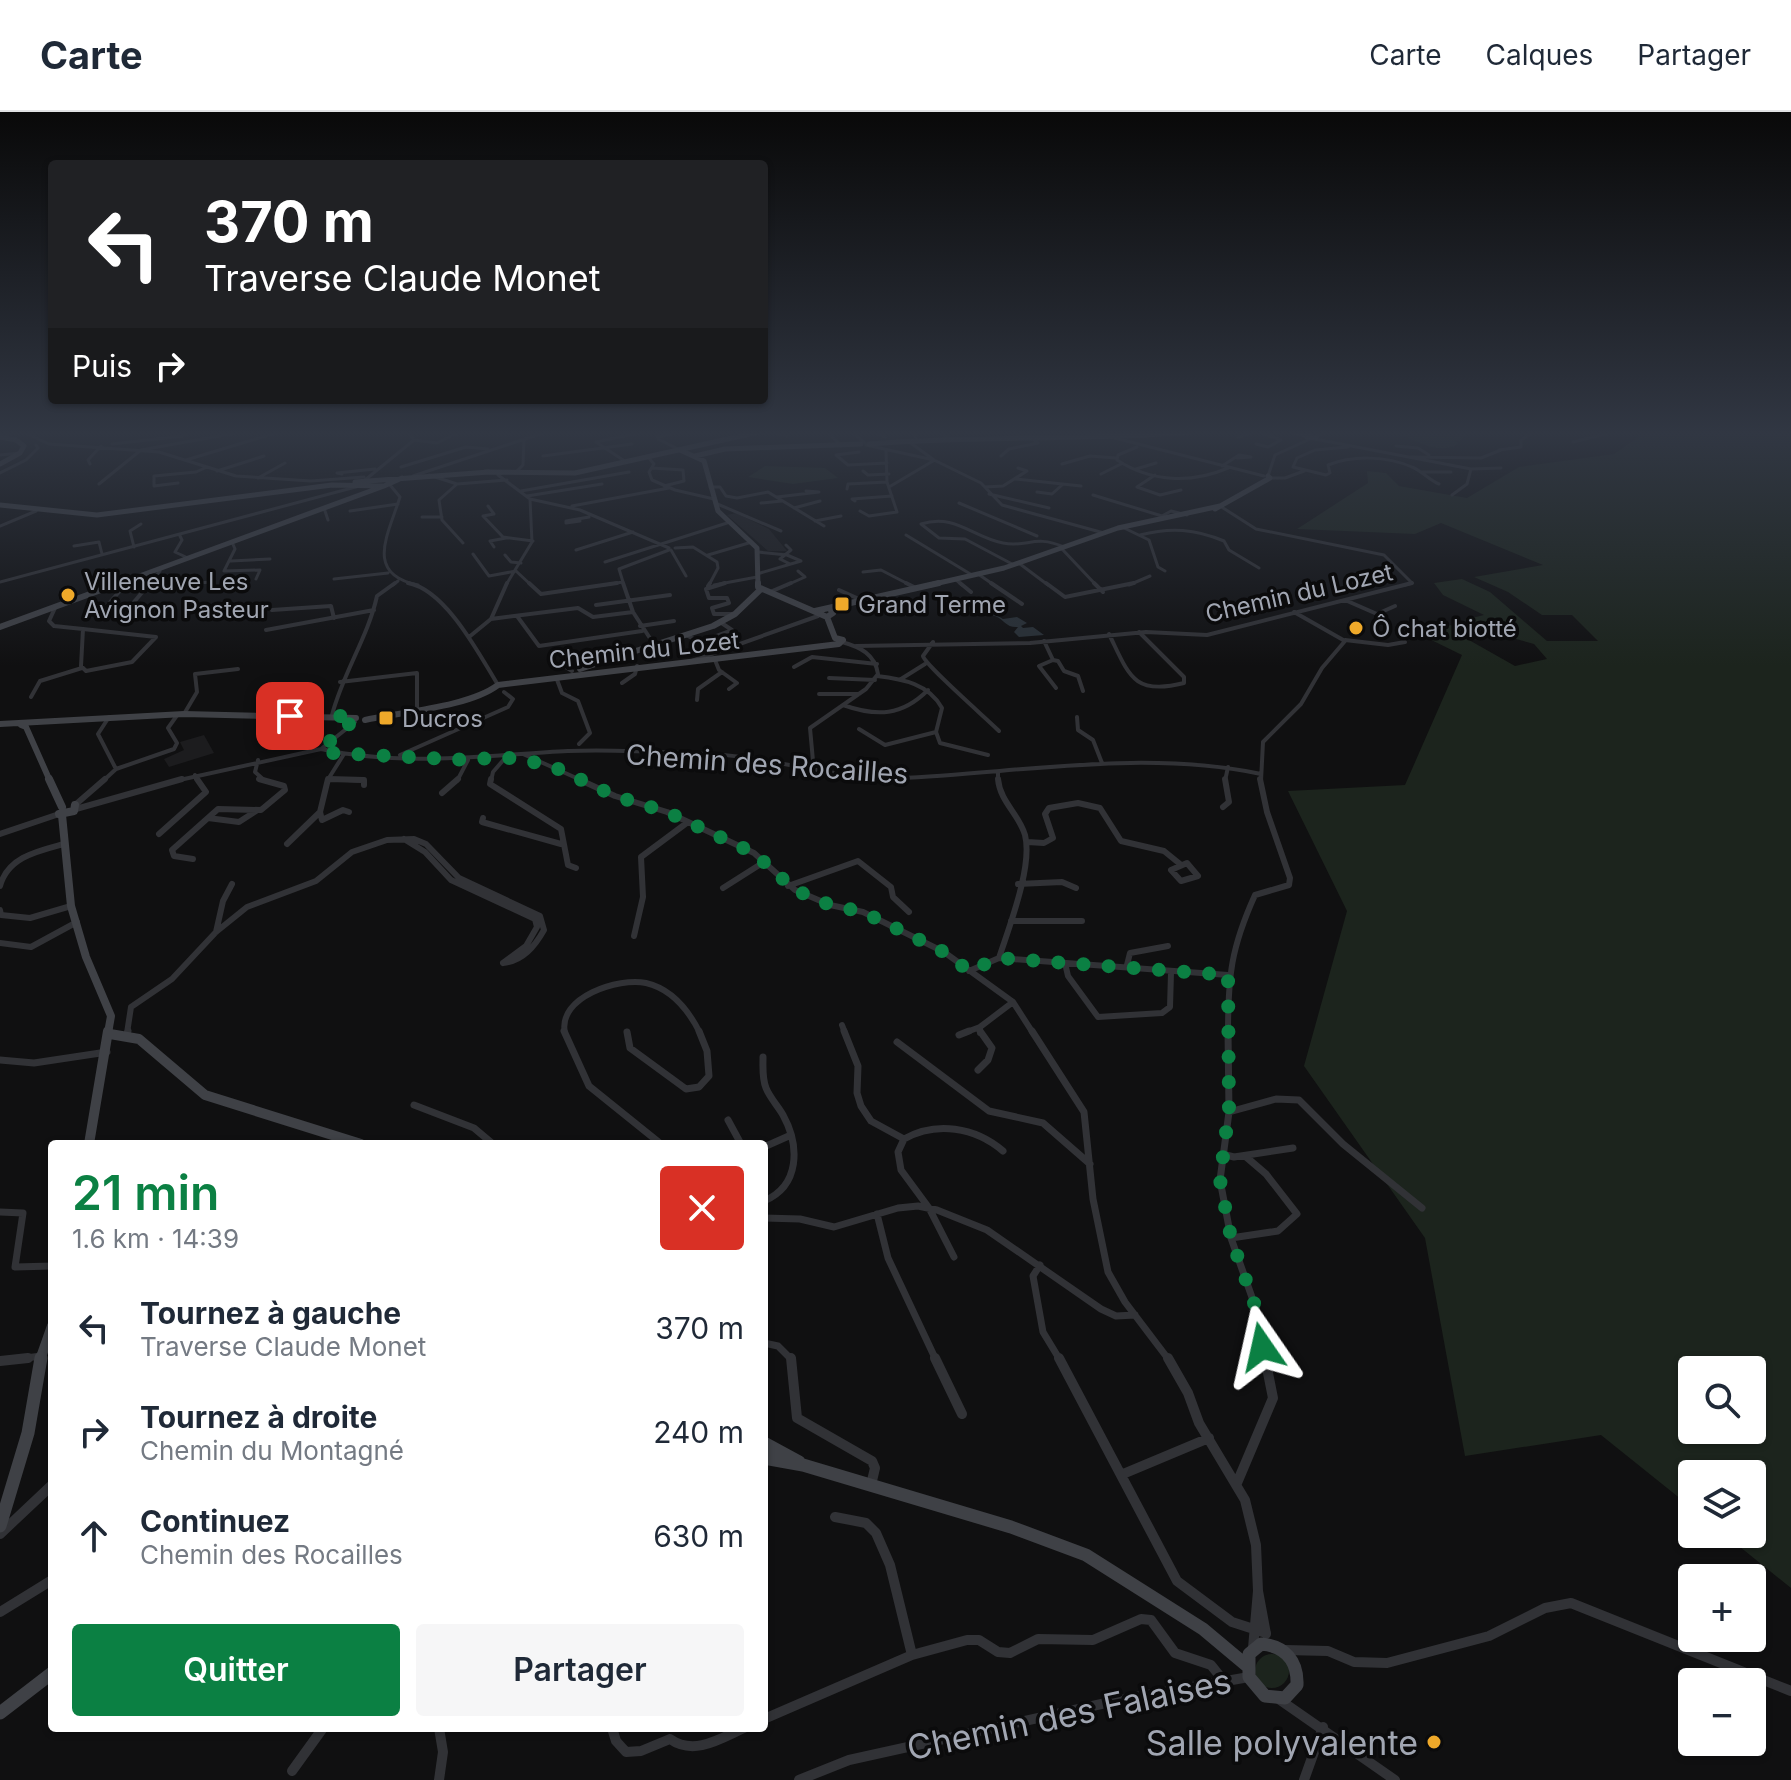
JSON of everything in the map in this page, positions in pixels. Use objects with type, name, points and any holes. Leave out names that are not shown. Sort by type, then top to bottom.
[{"type":"street","points":[[29,510],[97,515],[138,510]]},
{"type":"street","points":[[0,582],[268,510]]},
{"type":"street","points":[[0,627],[319,510]]},
{"type":"street","points":[[325,510],[328,520]]},
{"type":"street","points":[[350,511],[358,510]]},
{"type":"street","points":[[396,510],[383,553],[388,573],[398,581]]},
{"type":"street","points":[[441,510],[442,517],[463,543]]},
{"type":"street","points":[[491,510],[494,514],[483,516],[506,538]]},
{"type":"street","points":[[469,637],[491,619],[503,589],[533,541],[529,510]]},
{"type":"street","points":[[579,510],[589,517],[671,549],[686,576]]},
{"type":"street","points":[[719,510],[727,523],[752,542],[758,552],[757,576],[761,589]]},
{"type":"street","points":[[736,510],[781,531]]},
{"type":"street","points":[[797,510],[824,526]]},
{"type":"street","points":[[860,511],[869,516],[894,514],[894,510]]},
{"type":"street","points":[[975,510],[1063,548],[1103,592]]},
{"type":"street","points":[[1016,510],[1104,533]]},
{"type":"street","points":[[1140,510],[1163,517]]},
{"type":"street","points":[[689,662],[817,614],[829,613],[859,599],[975,575],[1017,564],[1122,527],[1204,510]]},
{"type":"street","name":"Chemin du Lozet","points":[[856,646],[1044,641],[1139,632],[1207,635],[1406,586],[1412,580],[1384,555],[1256,529],[1240,522],[1225,510]]},
{"type":"street","points":[[0,526],[36,511]]},
{"type":"street","points":[[815,521],[841,516]]},
{"type":"street","points":[[422,517],[442,517]]},
{"type":"street","points":[[578,519],[589,517]]},
{"type":"street","points":[[1037,536],[1011,543],[986,537],[966,524],[932,520],[923,522],[922,527],[939,538],[968,541],[1017,564],[1062,596],[1103,592],[1150,576]]},
{"type":"street","points":[[605,562],[727,523]]},
{"type":"street","points":[[134,547],[130,531],[141,524]]},
{"type":"street","points":[[1122,527],[1149,540],[1158,567],[1165,571]]},
{"type":"street","points":[[1140,535],[1169,527],[1183,528],[1224,541],[1229,550],[1259,568]]},
{"type":"street","points":[[576,550],[633,532]]},
{"type":"street","points":[[906,535],[1022,604]]},
{"type":"street","points":[[180,536],[182,540],[175,550],[176,555],[188,558]]},
{"type":"street","points":[[494,547],[490,541],[506,538],[533,541]]},
{"type":"street","points":[[232,542],[236,547],[224,571],[260,570],[256,579]]},
{"type":"street","points":[[708,555],[752,542]]},
{"type":"street","points":[[74,546],[101,543],[102,554]]},
{"type":"street","points":[[1011,543],[1014,550]]},
{"type":"street","points":[[786,545],[791,550],[780,559],[790,564]]},
{"type":"street","points":[[655,646],[641,629],[633,612],[619,569],[671,549],[693,547],[719,566],[706,589],[709,598],[727,598],[729,603],[712,608],[714,614],[735,614]]},
{"type":"street","points":[[708,586],[757,576],[801,560],[783,554],[758,552]]},
{"type":"street","points":[[473,554],[489,576],[516,571]]},
{"type":"street","points":[[505,555],[511,562],[521,563]]},
{"type":"street","points":[[231,561],[270,559]]},
{"type":"street","points":[[134,602],[160,571],[157,570]]},
{"type":"street","points":[[863,572],[881,570],[914,587]]},
{"type":"street","points":[[516,571],[541,594],[623,582]]},
{"type":"street","points":[[770,592],[805,577],[798,571]]},
{"type":"street","points":[[334,579],[388,573]]},
{"type":"street","points":[[955,579],[971,592]]},
{"type":"street","points":[[332,715],[340,682],[374,610],[377,596],[398,581],[412,581],[422,588],[469,637],[470,645],[495,687]]},
{"type":"street","points":[[105,608],[125,585],[122,582]]},
{"type":"street","points":[[147,586],[212,582]]},
{"type":"street","points":[[761,589],[817,614]]},
{"type":"street","points":[[561,664],[571,673],[688,636],[735,614],[761,589]]},
{"type":"street","points":[[839,590],[859,599]]},
{"type":"street","points":[[596,605],[670,595]]},
{"type":"street","points":[[653,598],[655,607]]},
{"type":"street","points":[[1345,600],[1377,614],[1395,606]]},
{"type":"street","points":[[272,610],[331,606],[334,618]]},
{"type":"street","points":[[31,697],[40,681],[82,668],[86,671],[132,662],[156,637],[50,624],[55,608]]},
{"type":"street","points":[[491,619],[578,608],[593,617],[633,612]]},
{"type":"street","points":[[266,630],[374,610]]},
{"type":"street","points":[[1294,612],[1345,640],[1388,645],[1405,642]]},
{"type":"street","points":[[829,613],[832,640],[856,646],[877,664]]},
{"type":"street","points":[[517,616],[539,646],[674,621]]},
{"type":"street","points":[[688,636],[700,642],[732,630],[720,622]]},
{"type":"street","points":[[294,625],[296,636]]},
{"type":"street","points":[[82,668],[83,629]]},
{"type":"street","points":[[1109,634],[1124,669],[1142,688],[1155,689],[1184,683],[1184,677],[1139,632]]},
{"type":"street","name":"Chemin du Lozet","points":[[506,689],[571,673],[689,662],[716,663],[832,640]]},
{"type":"street","points":[[1237,1483],[1273,1398],[1254,1303],[1231,1238],[1220,1180],[1221,1163],[1226,1155],[1229,1112],[1228,975],[1242,924],[1255,895],[1289,885],[1290,878],[1277,830],[1264,809],[1261,774],[1263,742],[1301,704],[1322,668],[1345,640]]},
{"type":"street","points":[[1044,641],[1053,660]]},
{"type":"street","points":[[933,642],[923,656],[925,664],[956,687],[999,731]]},
{"type":"street","points":[[794,667],[812,657],[877,664]]},
{"type":"street","points":[[1056,688],[1039,666],[1053,660],[1058,661],[1064,671],[1078,676],[1083,691]]},
{"type":"street","points":[[716,663],[737,683],[729,689]]},
{"type":"street","points":[[807,769],[813,761],[810,728],[859,694],[876,678],[877,664]]},
{"type":"street","points":[[900,679],[925,664]]},
{"type":"street","points":[[586,672],[592,666]]},
{"type":"street","points":[[622,683],[635,674],[637,666]]},
{"type":"street","points":[[75,807],[116,769],[160,756],[177,746],[168,728],[197,692],[195,674],[238,669]]},
{"type":"street","points":[[697,700],[698,689],[722,672]]},
{"type":"street","points":[[340,682],[417,673],[417,711]]},
{"type":"street","points":[[556,677],[562,693],[576,698],[589,727],[590,733],[579,744]]},
{"type":"street","points":[[829,678],[900,679],[928,690],[942,708],[937,740],[943,745],[988,755]]},
{"type":"street","points":[[0,724],[26,725],[181,714],[268,717],[332,715],[365,720],[417,711],[495,687],[506,689],[513,699],[508,707],[396,756]]},
{"type":"street","points":[[843,705],[876,716],[905,708],[928,690]]},
{"type":"street","points":[[819,694],[859,694]]},
{"type":"street","points":[[109,717],[98,734],[116,769]]},
{"type":"street","points":[[1077,717],[1078,730],[1093,740],[1102,763]]},
{"type":"street","points":[[321,749],[356,720]]},
{"type":"street","points":[[26,725],[61,812],[71,906],[86,957],[109,1008],[110,1034],[90,1140]]},
{"type":"street","points":[[859,729],[885,745],[936,732]]},
{"type":"street","points":[[0,834],[75,807],[195,775],[321,749],[344,754],[468,760],[503,757]]},
{"type":"street","points":[[344,754],[329,779],[320,812],[322,820],[343,810],[349,812]]},
{"type":"street","name":"Chemin des Rocailles","points":[[503,757],[712,754],[807,769],[895,778],[1102,763],[1197,762],[1261,774]]},
{"type":"street","points":[[524,756],[688,822],[754,853],[788,886],[830,905],[863,912],[944,952],[1013,1002],[1084,1112],[1108,1272],[1135,1315],[1164,1351],[1209,1438],[1237,1483],[1254,1528],[1258,1591],[1249,1661]]},
{"type":"street","points":[[503,757],[490,778],[490,784],[558,826],[568,865],[576,868]]},
{"type":"street","points":[[208,818],[239,822],[266,807],[285,788],[259,779],[255,772],[258,760]]},
{"type":"street","points":[[442,793],[456,782],[468,760]]},
{"type":"street","points":[[1223,807],[1229,802],[1224,775],[1228,767]]},
{"type":"street","points":[[998,772],[999,796],[1014,813],[1027,842],[1011,921],[999,958]]},
{"type":"street","points":[[159,834],[206,792],[195,775]]},
{"type":"street","points":[[329,779],[364,780],[364,785]]},
{"type":"street","points":[[1027,842],[1044,843],[1053,838],[1045,814],[1049,808],[1089,804],[1107,816],[1118,839],[1133,845],[1161,847],[1180,864],[1187,863],[1198,876],[1181,881],[1171,870],[1180,864]]},
{"type":"street","points":[[193,859],[174,856],[172,850],[222,807],[256,811]]},
{"type":"street","points":[[287,844],[320,812]]},
{"type":"street","points":[[483,818],[482,822],[561,844]]},
{"type":"street","points":[[634,936],[644,907],[641,857],[688,822]]},
{"type":"street","points":[[127,1035],[131,1007],[172,979],[216,932],[247,907],[316,881],[363,846],[404,839],[425,852],[451,880],[526,907],[543,920],[544,930],[537,942],[506,965],[503,963],[532,938],[536,923],[526,912],[502,905],[486,893]]},
{"type":"street","points":[[0,886],[0,877],[20,858],[64,844]]},
{"type":"street","points":[[788,886],[858,861],[891,887],[893,897],[909,912]]},
{"type":"street","points":[[723,888],[764,862]]},
{"type":"street","points":[[1018,884],[1062,882],[1076,888]]},
{"type":"street","points":[[216,932],[223,901],[232,884]]},
{"type":"street","points":[[0,913],[30,918],[71,906]]},
{"type":"street","points":[[1011,921],[1082,921]]},
{"type":"street","points":[[0,943],[31,947],[77,922]]},
{"type":"street","points":[[1127,965],[1130,953],[1168,946]]},
{"type":"street","points":[[969,971],[999,958],[1127,965],[1171,973],[1228,975]]},
{"type":"street","points":[[1065,963],[1068,976],[1098,1017],[1162,1013],[1170,1007],[1171,973]]},
{"type":"street","points":[[627,1032],[630,1048],[686,1089],[699,1087],[709,1076],[708,1045],[672,997],[649,984],[622,982],[605,986],[584,997],[569,1011],[563,1029],[589,1086],[656,1140]]},
{"type":"street","points":[[959,1035],[980,1027],[1013,1002]]},
{"type":"street","points":[[842,1025],[858,1066],[857,1093],[861,1106],[871,1121],[904,1139]]},
{"type":"street","points":[[978,1070],[988,1060],[992,1048],[980,1035],[980,1027]]},
{"type":"street","points":[[110,1034],[139,1039],[205,1095],[348,1140]]},
{"type":"street","points":[[897,1042],[989,1111],[1046,1125],[1090,1164]]},
{"type":"street","points":[[0,1060],[34,1063],[107,1052]]},
{"type":"street","points":[[763,1057],[764,1082],[791,1135],[794,1156],[790,1181],[782,1194],[768,1199]]},
{"type":"street","points":[[1229,1112],[1276,1099],[1299,1100],[1354,1154],[1422,1208]]},
{"type":"street","points":[[414,1105],[474,1128],[488,1140]]},
{"type":"street","points":[[728,1120],[739,1140]]},
{"type":"street","points":[[954,1257],[929,1208],[901,1170],[898,1152],[904,1139],[922,1128],[939,1127],[982,1138],[997,1144],[1003,1151]]},
{"type":"street","points":[[768,1145],[791,1135]]},
{"type":"street","points":[[1226,1155],[1245,1156],[1293,1148]]},
{"type":"street","points":[[1231,1238],[1249,1237],[1287,1227],[1297,1214],[1266,1174],[1245,1156]]},
{"type":"street","points":[[768,1218],[800,1219],[834,1227],[898,1208],[929,1208],[987,1230],[1101,1309],[1116,1316],[1135,1315]]},
{"type":"street","points":[[0,1212],[23,1213],[15,1267],[48,1266]]},
{"type":"street","points":[[877,1214],[888,1258],[962,1414]]},
{"type":"street","points":[[1040,1265],[1033,1276],[1043,1332],[1073,1381],[1180,1585],[1232,1622],[1253,1627],[1299,1658],[1328,1651],[1354,1662],[1387,1663],[1489,1636],[1545,1608],[1571,1603],[1761,1676],[1791,1691]]},
{"type":"street","points":[[0,1526],[28,1433],[41,1356],[48,1337]]},
{"type":"street","points":[[768,1344],[783,1346],[792,1357],[797,1418],[872,1461],[875,1468],[871,1485]]},
{"type":"street","points":[[0,1361],[41,1356]]},
{"type":"street","points":[[1123,1474],[1209,1438]]},
{"type":"street","points":[[768,1445],[803,1465]]},
{"type":"street","points":[[768,1459],[803,1465],[1011,1527],[1086,1555],[1135,1583],[1249,1661],[1265,1696],[1285,1698],[1395,1780]]},
{"type":"street","points":[[0,1534],[48,1489]]},
{"type":"street","points":[[835,1517],[859,1519],[878,1536],[901,1597],[912,1655]]},
{"type":"street","points":[[0,1612],[48,1582]]},
{"type":"street","points":[[1258,1591],[1273,1642]]},
{"type":"street","points":[[768,1717],[912,1655],[967,1640],[979,1640],[998,1652],[1010,1653],[1038,1639],[1093,1640],[1141,1619],[1151,1620],[1170,1648],[1180,1656],[1217,1669],[1223,1680]]},
{"type":"street","points":[[1249,1661],[1273,1642]]},
{"type":"street","points":[[1285,1698],[1297,1685],[1299,1658]]},
{"type":"street","name":"Chemin des Falaises","points":[[799,1780],[849,1760],[1223,1680],[1249,1661]]},
{"type":"street","points":[[0,1713],[48,1676]]},
{"type":"street","points":[[1304,1780],[1323,1727]]},
{"type":"street","points":[[292,1771],[320,1732]]},
{"type":"street","points":[[439,1780],[443,1752],[440,1732]]},
{"type":"street","points":[[613,1732],[616,1747],[632,1754],[669,1733],[679,1747],[691,1749],[734,1732]]},
{"type":"shaded area","points":[[1327,510],[1791,510],[1791,1588],[1766,1568],[1766,1564],[1761,1564],[1741,1548],[1766,1548],[1766,1460],[1678,1460],[1678,1497],[1601,1435],[1465,1456],[1425,1238],[1304,1066],[1347,911],[1288,791],[1405,785],[1462,655],[1419,634],[1455,624],[1467,630],[1469,640],[1515,666],[1547,659],[1534,644],[1484,630],[1464,620],[1484,615],[1443,595],[1434,583],[1462,579],[1490,592],[1547,641],[1598,641],[1572,615],[1542,615],[1508,592],[1474,577],[1543,565],[1441,523],[1415,534],[1297,529]]},
{"type":"shaded area","points":[[736,513],[769,529],[787,551],[768,551],[727,515]]},
{"type":"shaded area","points":[[979,605],[1003,619],[1017,617],[1027,623],[1021,626],[1023,628],[1033,627],[1044,635],[1019,637],[1014,632],[1018,627],[1008,625],[995,616],[973,613],[965,608]]},
{"type":"shaded area","points":[[204,735],[214,753],[169,767],[164,759],[184,750],[180,742]]},
{"type":"shaded area","points":[[1272,1654],[1284,1659],[1289,1671],[1284,1683],[1272,1688],[1260,1683],[1255,1671],[1260,1659]]},
{"type":"place","name":"Villeneuve Les Avignon Pasteur","points":[[68,595]]},
{"type":"place","name":"Grand Terme","points":[[842,604]]},
{"type":"place","name":"Ô chat biotté","points":[[1356,628]]},
{"type":"place","name":"Ducros","points":[[386,718]]},
{"type":"place","name":"Salle polyvalente","points":[[1434,1742]]},
{"type":"route","points":[[290,716],[344,715],[356,718],[321,749],[332,753],[468,760],[526,758],[550,765],[615,796],[667,812],[754,853],[795,890],[830,905],[863,912],[900,933],[944,952],[969,971],[999,958],[1127,965],[1171,973],[1228,975],[1229,1109],[1226,1155],[1219,1171],[1231,1238],[1254,1303],[1262,1347]]}]
